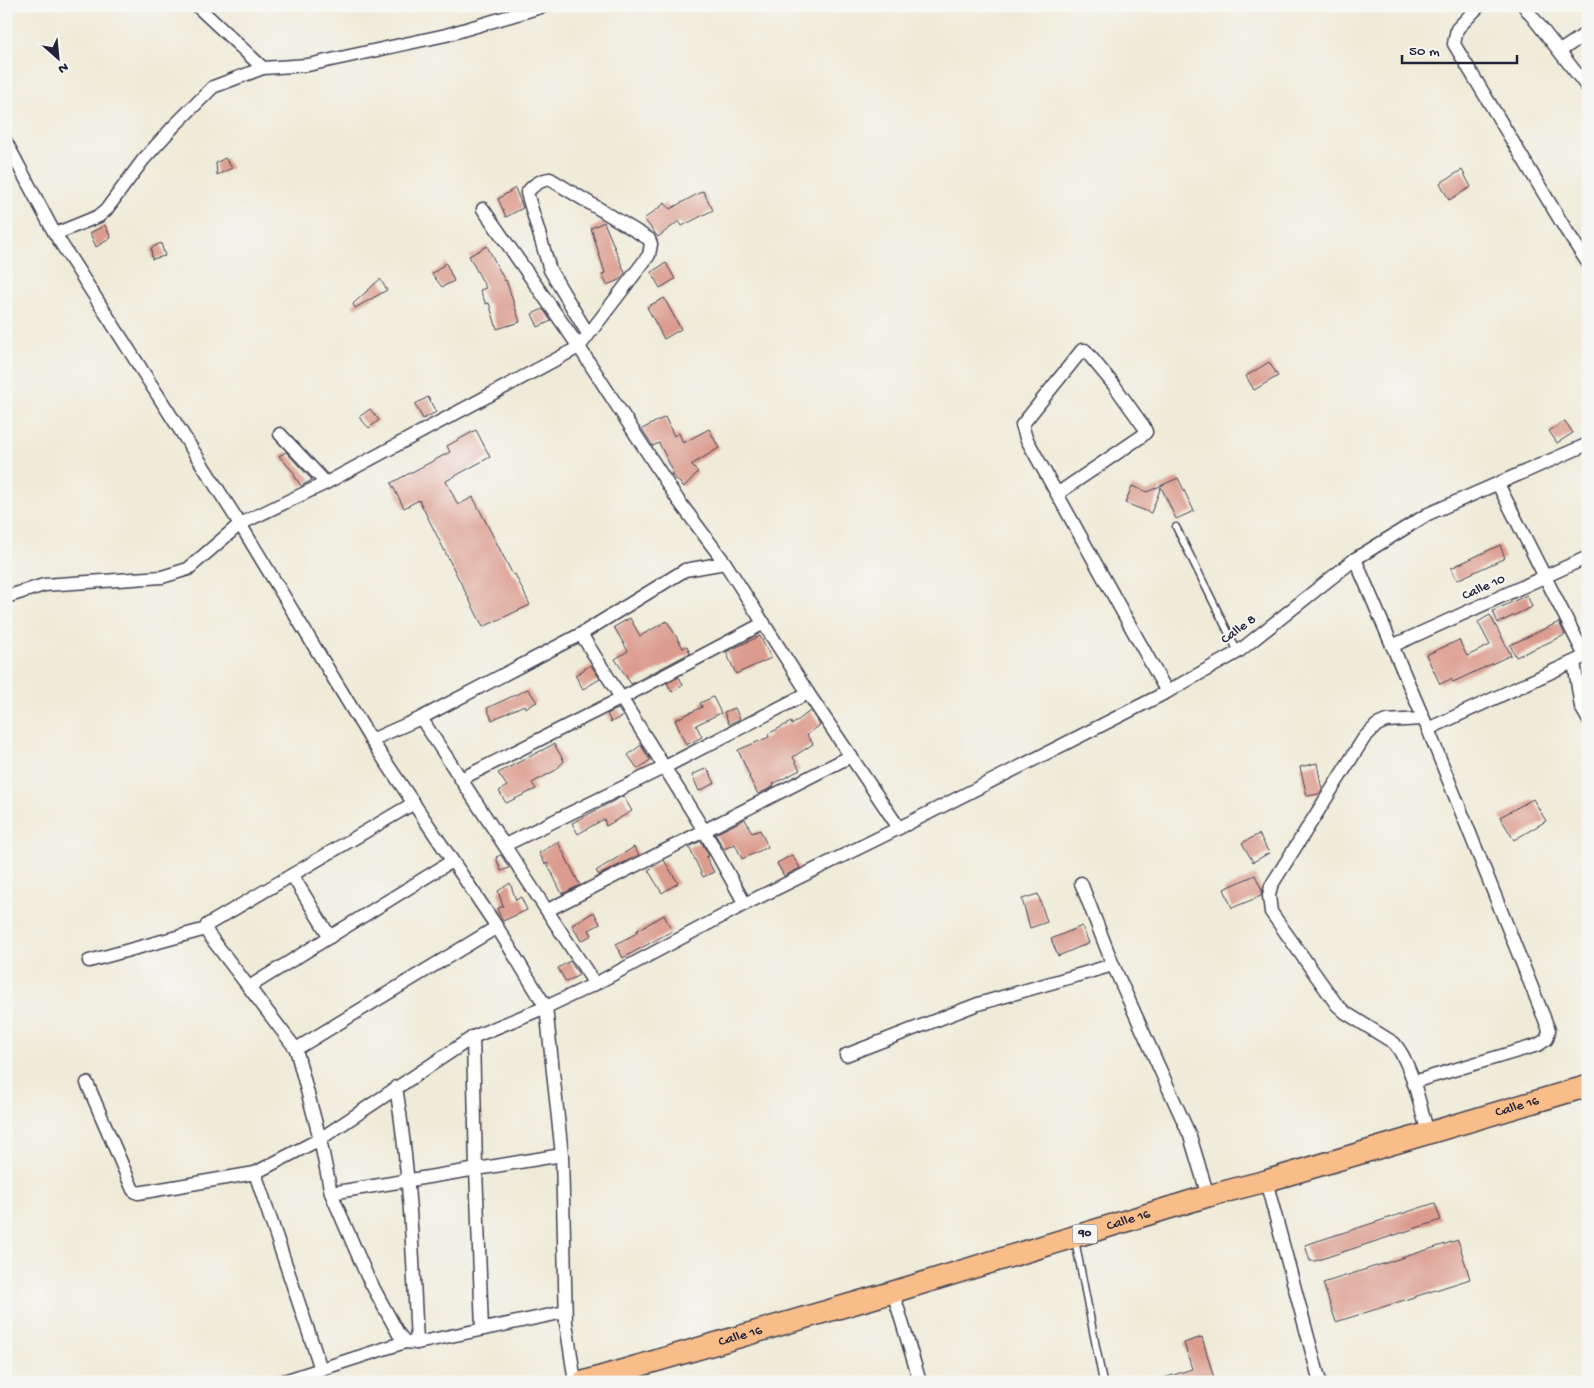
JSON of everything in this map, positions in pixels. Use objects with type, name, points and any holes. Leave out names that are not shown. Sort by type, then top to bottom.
[{"type":"highway","name":"Calle 16","points":[[582,1382],[893,1292],[1208,1196],[1588,1086]]},
{"type":"street","points":[[197,6],[263,68]]},
{"type":"street","points":[[55,234],[99,216],[106,210],[144,160],[174,126],[213,87],[263,68],[308,65],[446,34],[544,6]]},
{"type":"street","points":[[1479,6],[1457,29],[1454,44],[1566,230],[1588,263]]},
{"type":"street","points":[[1524,6],[1588,88]]},
{"type":"street","points":[[1560,51],[1588,32]]},
{"type":"street","points":[[6,142],[55,234],[240,524],[371,740],[497,927],[546,1007],[562,1155],[565,1318],[575,1382]]},
{"type":"street","points":[[6,597],[44,585],[162,577],[188,569],[240,524],[326,483],[579,347],[650,255],[652,244],[650,239],[550,179],[544,179],[531,187],[527,193],[550,270],[588,334]]},
{"type":"street","points":[[484,209],[579,347],[678,500],[725,563],[899,828]]},
{"type":"street","points":[[1057,494],[1146,432],[1114,385],[1085,350],[1082,350],[1022,425],[1026,438],[1057,494],[1167,692]]},
{"type":"street","points":[[280,434],[326,483]]},
{"type":"street","name":"Calle 8","points":[[87,1083],[133,1190],[138,1194],[256,1173],[320,1139],[473,1037],[546,1007],[595,984],[746,904],[1167,692],[1238,652],[1356,559],[1428,514],[1588,444]]},
{"type":"street","points":[[1498,484],[1545,577],[1582,658],[1581,706],[1588,718]]},
{"type":"street","name":"Calle 10","points":[[1392,646],[1588,557]]},
{"type":"street","points":[[1356,559],[1549,1030],[1547,1039],[1538,1045],[1414,1086]]},
{"type":"street","points":[[371,740],[421,718],[581,634],[685,570],[725,563]]},
{"type":"street","points":[[461,779],[622,698],[764,623]]},
{"type":"street","points":[[581,634],[705,832],[746,904]]},
{"type":"street","points":[[1428,1133],[1414,1086],[1399,1049],[1336,1005],[1271,912],[1269,896],[1271,886],[1364,738],[1377,725],[1386,721],[1425,724],[1582,658]]},
{"type":"street","points":[[505,845],[665,767],[808,692]]},
{"type":"street","points":[[421,718],[595,984]]},
{"type":"street","points":[[548,910],[705,832],[851,756]]},
{"type":"street","points":[[89,961],[206,929],[207,925],[414,803]]},
{"type":"street","points":[[249,987],[452,861]]},
{"type":"street","points":[[292,875],[330,937]]},
{"type":"street","points":[[1081,883],[1113,965],[1190,1136],[1208,1196]]},
{"type":"street","points":[[296,1049],[497,927]]},
{"type":"street","points":[[206,929],[296,1049],[320,1139],[331,1193],[367,1276],[398,1333],[411,1342]]},
{"type":"street","points":[[846,1055],[978,1004],[1113,965]]},
{"type":"street","points":[[473,1037],[482,1329]]},
{"type":"street","points":[[396,1087],[409,1180],[411,1342]]},
{"type":"street","points":[[331,1193],[562,1155]]},
{"type":"street","points":[[256,1173],[321,1369]]},
{"type":"street","points":[[1266,1180],[1320,1382]]},
{"type":"street","points":[[893,1292],[920,1382]]},
{"type":"street","points":[[281,1382],[411,1342],[482,1329],[565,1318]]},
{"type":"lane","points":[[1176,527],[1238,652]]},
{"type":"lane","points":[[1074,1237],[1103,1382]]},
{"type":"building","points":[[225,158],[232,168],[217,175],[216,163]]},
{"type":"building","points":[[1462,170],[1471,187],[1449,200],[1440,183]]},
{"type":"building","points":[[515,188],[523,208],[506,217],[498,199]]},
{"type":"building","points":[[703,191],[713,210],[682,226],[679,221],[658,237],[644,219],[665,203],[670,209]]},
{"type":"building","points":[[604,222],[625,273],[619,280],[607,285],[602,274],[605,273],[591,228]]},
{"type":"building","points":[[105,225],[111,238],[96,247],[90,233]]},
{"type":"building","points":[[161,243],[165,256],[152,259],[151,248]]},
{"type":"building","points":[[487,246],[506,280],[520,322],[497,329],[489,303],[486,304],[480,290],[486,288],[469,256]]},
{"type":"building","points":[[446,263],[454,281],[442,287],[432,274]]},
{"type":"building","points":[[666,263],[675,279],[660,288],[651,272]]},
{"type":"building","points":[[380,279],[387,290],[355,308],[353,304]]},
{"type":"building","points":[[664,298],[681,329],[664,339],[647,307]]},
{"type":"building","points":[[543,309],[551,321],[538,327],[532,314]]},
{"type":"building","points":[[1269,362],[1278,376],[1254,390],[1246,376]]},
{"type":"building","points":[[428,397],[436,412],[423,419],[415,404]]},
{"type":"building","points":[[370,409],[379,420],[369,428],[359,417]]},
{"type":"building","points":[[665,417],[674,436],[679,433],[683,443],[709,429],[719,448],[691,465],[698,472],[684,487],[671,474],[673,471],[659,443],[653,446],[642,429]]},
{"type":"building","points":[[1565,421],[1573,433],[1557,443],[1549,431]]},
{"type":"building","points":[[476,430],[490,457],[446,481],[458,505],[473,497],[530,605],[483,627],[419,500],[404,508],[391,483],[450,452],[447,446]]},
{"type":"building","points":[[286,452],[312,480],[301,486],[295,474],[279,456]]},
{"type":"building","points":[[1178,478],[1194,511],[1176,519],[1161,487],[1151,513],[1125,503],[1132,486],[1147,492]]},
{"type":"building","points":[[1500,545],[1505,558],[1457,580],[1451,568]]},
{"type":"building","points":[[1527,595],[1532,607],[1498,623],[1493,611]]},
{"type":"building","points":[[1490,615],[1511,655],[1453,682],[1451,679],[1440,684],[1426,655],[1459,640],[1467,656],[1490,645],[1478,622]]},
{"type":"building","points":[[630,618],[640,636],[667,621],[683,648],[687,646],[690,653],[631,684],[615,659],[628,651],[614,627]]},
{"type":"building","points":[[1559,622],[1565,635],[1516,657],[1510,645]]},
{"type":"building","points":[[760,636],[771,658],[736,674],[726,652]]},
{"type":"building","points":[[591,665],[600,679],[583,689],[575,675]]},
{"type":"building","points":[[679,677],[683,685],[672,692],[667,683]]},
{"type":"building","points":[[528,689],[537,702],[525,708],[524,705],[492,720],[487,708]]},
{"type":"building","points":[[713,697],[721,713],[696,725],[702,737],[686,745],[675,720],[702,707],[700,703]]},
{"type":"building","points":[[735,708],[740,719],[729,724],[724,712]]},
{"type":"building","points":[[618,709],[623,716],[611,722],[607,714]]},
{"type":"building","points":[[810,711],[820,725],[807,735],[813,744],[793,757],[800,770],[758,794],[738,750],[769,737],[768,734],[791,722],[792,725]]},
{"type":"building","points":[[554,744],[564,761],[556,770],[532,783],[536,789],[506,803],[499,791],[507,786],[498,773]]},
{"type":"building","points":[[641,745],[650,760],[638,769],[628,755]]},
{"type":"building","points":[[1317,763],[1322,790],[1319,794],[1307,796],[1300,767]]},
{"type":"building","points":[[707,768],[715,783],[699,791],[692,775]]},
{"type":"building","points":[[623,796],[632,811],[606,826],[604,819],[578,834],[572,823]]},
{"type":"building","points":[[1533,799],[1546,821],[1514,840],[1500,817]]},
{"type":"building","points":[[745,819],[752,833],[760,830],[768,847],[742,859],[735,844],[724,849],[715,834]]},
{"type":"building","points":[[1259,834],[1269,853],[1253,862],[1242,843]]},
{"type":"building","points":[[701,841],[709,856],[706,857],[714,872],[703,877],[689,847]]},
{"type":"building","points":[[558,842],[580,885],[562,894],[547,863],[545,864],[539,853]]},
{"type":"building","points":[[634,847],[639,855],[599,875],[596,871]]},
{"type":"building","points":[[501,855],[509,868],[501,871],[496,857]]},
{"type":"building","points":[[792,855],[800,868],[784,876],[777,863]]},
{"type":"building","points":[[664,860],[678,883],[662,893],[648,870]]},
{"type":"building","points":[[1255,875],[1262,890],[1261,896],[1232,908],[1224,889]]},
{"type":"building","points":[[510,883],[516,900],[521,897],[527,910],[503,921],[497,909],[503,906],[498,891]]},
{"type":"building","points":[[1038,894],[1047,922],[1030,928],[1022,899]]},
{"type":"building","points":[[594,912],[600,924],[589,930],[592,935],[581,941],[572,925]]},
{"type":"building","points":[[664,915],[672,931],[623,958],[616,944]]},
{"type":"building","points":[[1082,926],[1089,943],[1058,956],[1051,939]]},
{"type":"building","points":[[570,961],[579,975],[566,982],[558,968]]},
{"type":"building","points":[[1435,1203],[1441,1220],[1310,1261],[1305,1245]]},
{"type":"building","points":[[1458,1240],[1470,1279],[1336,1322],[1323,1283]]},
{"type":"building","points":[[1202,1337],[1215,1382],[1162,1382],[1161,1379],[1192,1369],[1184,1343]]}]
